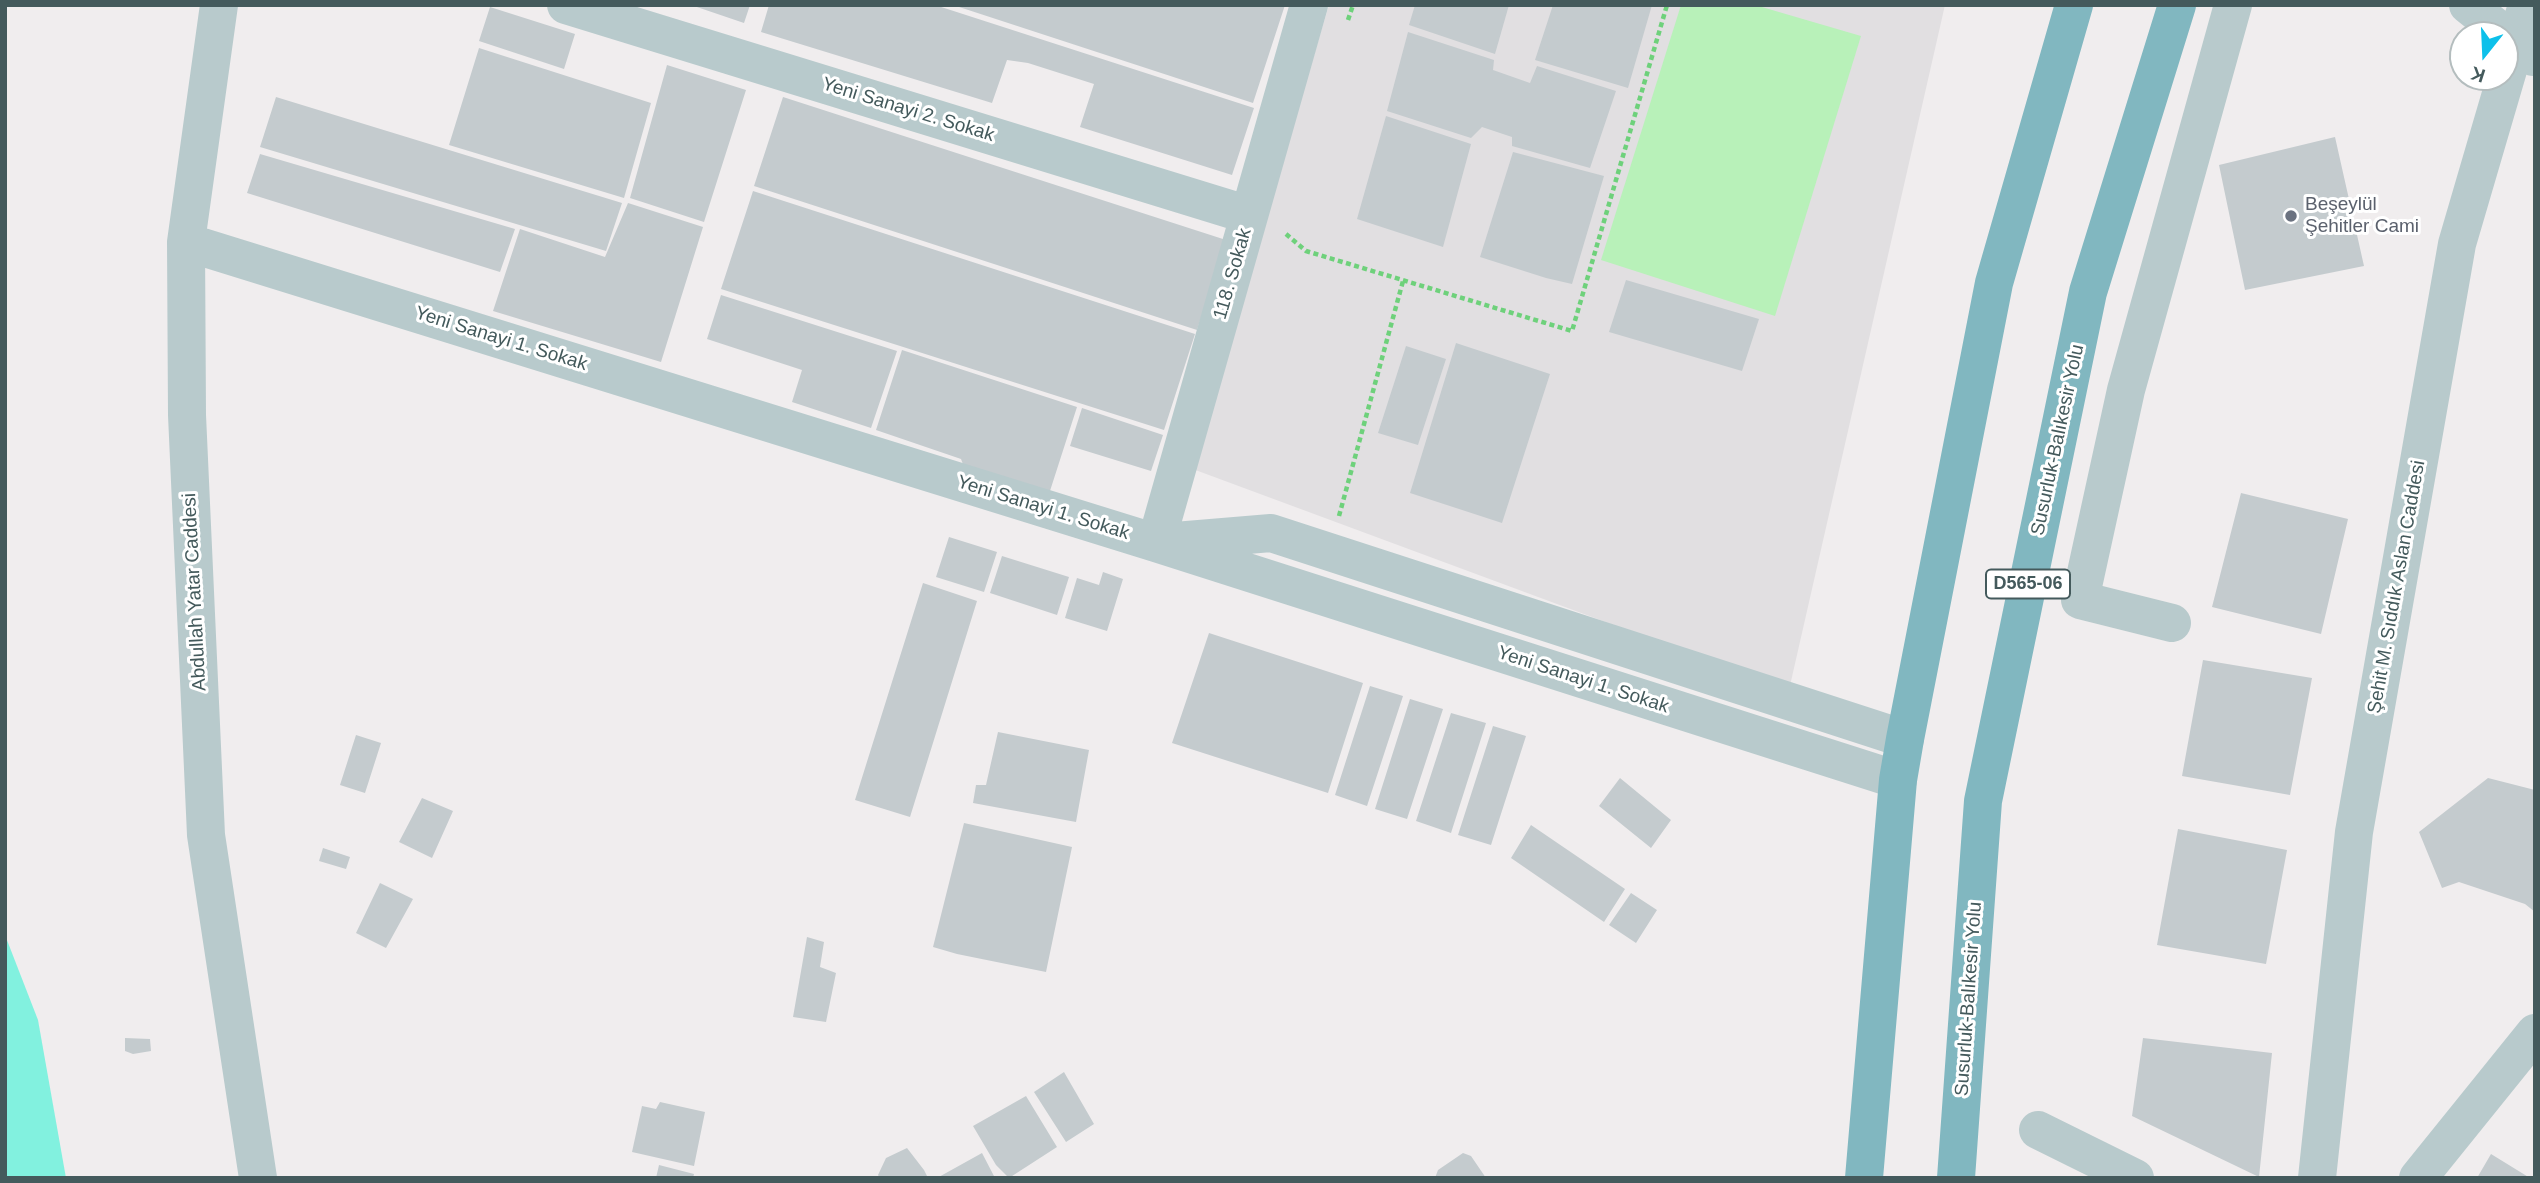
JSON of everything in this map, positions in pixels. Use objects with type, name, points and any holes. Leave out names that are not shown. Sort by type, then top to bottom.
[{"type":"highway","points":[[1864,1178],[1898,780],[1905,739],[1994,283],[2074,5]]},
{"type":"highway","name":"Susurluk-Balıkesir Yolu","points":[[1956,1178],[1983,801],[2088,292],[2178,5]]},
{"type":"street","name":"Abdullah Yatar Caddesi","points":[[219,5],[186,242],[187,415],[206,835],[258,1178]]},
{"type":"street","name":"Yeni Sanayi 2. Sokak","points":[[566,5],[1249,215]]},
{"type":"street","name":"118. Sokak","points":[[1156,542],[1309,5]]},
{"type":"street","points":[[2172,622],[2080,600],[2126,390],[2233,5]]},
{"type":"street","points":[[2468,5],[2525,50]]},
{"type":"street","name":"Şehit M. Sıddık Aslan Caddesi","points":[[2317,1177],[2354,832],[2456,244],[2525,50],[2528,5]]},
{"type":"street","name":"Yeni Sanayi 1. Sokak","points":[[186,242],[1156,542],[1898,780]]},
{"type":"street","points":[[1156,542],[1271,533],[1905,739]]},
{"type":"street","points":[[2418,1178],[2535,1033]]},
{"type":"street","points":[[2038,1130],[2135,1178]]},
{"type":"path","points":[[1345,31],[1353,5]]},
{"type":"path","points":[[1290,222],[1286,235],[1306,251],[1572,331],[1667,5]]},
{"type":"path","points":[[1329,552],[1403,281]]},
{"type":"shaded area","points":[[1329,5],[1945,5],[1789,690],[1190,468]]},
{"type":"shaded area","points":[[1681,5],[1755,5],[1861,36],[1775,316],[1601,260]]},
{"type":"shaded area","points":[[5,935],[38,1020],[66,1178],[5,1178]]},
{"type":"building","points":[[691,5],[750,5],[744,23]]},
{"type":"building","points":[[769,5],[935,5],[1254,108],[1232,175],[1080,127],[1094,84],[1028,63],[1007,60],[992,103],[761,32]]},
{"type":"building","points":[[953,5],[1285,5],[1253,103]]},
{"type":"building","points":[[1415,5],[1509,5],[1495,54],[1409,25]]},
{"type":"building","points":[[1553,5],[1652,5],[1628,88],[1535,60]]},
{"type":"building","points":[[490,7],[575,34],[564,69],[479,41]]},
{"type":"building","points":[[1408,32],[1494,60],[1493,70],[1530,83],[1537,66],[1616,91],[1590,168],[1512,146],[1512,137],[1482,127],[1471,138],[1387,111]]},
{"type":"building","points":[[479,48],[651,103],[624,198],[449,145]]},
{"type":"building","points":[[667,65],[746,90],[704,222],[630,198]]},
{"type":"building","points":[[276,97],[622,203],[606,251],[260,147]]},
{"type":"building","points":[[783,97],[1226,240],[1197,330],[754,186]]},
{"type":"building","points":[[1386,116],[1471,144],[1443,247],[1357,219]]},
{"type":"building","name":"Beşeylül Şehitler Cami","points":[[2335,137],[2364,266],[2245,290],[2219,165]]},
{"type":"building","points":[[1513,152],[1604,176],[1572,284],[1480,257]]},
{"type":"building","points":[[260,154],[515,229],[500,272],[247,193]]},
{"type":"building","points":[[753,191],[1195,334],[1164,430],[721,289]]},
{"type":"building","points":[[628,203],[703,227],[661,362],[493,311],[520,229],[605,257]]},
{"type":"building","points":[[1626,280],[1759,319],[1742,371],[1609,332]]},
{"type":"building","points":[[721,295],[897,351],[871,428],[792,402],[802,370],[707,339]]},
{"type":"building","points":[[1456,343],[1550,374],[1502,523],[1410,493]]},
{"type":"building","points":[[1406,346],[1446,359],[1418,445],[1378,433]]},
{"type":"building","points":[[902,350],[1077,407],[1049,494],[964,467],[961,459],[876,430]]},
{"type":"building","points":[[1082,408],[1163,435],[1151,471],[1070,446]]},
{"type":"building","points":[[2241,493],[2348,519],[2321,634],[2212,607]]},
{"type":"building","points":[[949,537],[997,552],[984,592],[936,577]]},
{"type":"building","points":[[1002,556],[1069,577],[1057,615],[990,593]]},
{"type":"building","points":[[1103,572],[1123,579],[1107,631],[1065,618],[1077,578],[1099,585]]},
{"type":"building","points":[[923,583],[977,601],[910,817],[855,800]]},
{"type":"building","points":[[1209,633],[1363,683],[1328,793],[1172,743]]},
{"type":"building","points":[[2203,660],[2312,678],[2290,795],[2182,776]]},
{"type":"building","points":[[1370,686],[1403,696],[1367,806],[1335,795]]},
{"type":"building","points":[[1410,699],[1443,709],[1407,819],[1375,809]]},
{"type":"building","points":[[1451,713],[1486,723],[1451,833],[1416,821]]},
{"type":"building","points":[[1493,726],[1526,736],[1491,845],[1458,835]]},
{"type":"building","points":[[998,732],[1089,750],[1076,822],[973,803],[976,785],[986,785]]},
{"type":"building","points":[[356,735],[381,743],[365,793],[340,785]]},
{"type":"building","points":[[1620,778],[1671,820],[1651,848],[1599,806]]},
{"type":"building","points":[[2488,778],[2535,790],[2535,912],[2525,904],[2459,882],[2442,888],[2419,832]]},
{"type":"building","points":[[422,798],[453,811],[432,858],[399,842]]},
{"type":"building","points":[[964,823],[1072,847],[1046,972],[933,947]]},
{"type":"building","points":[[1531,825],[1625,889],[1604,922],[1511,858]]},
{"type":"building","points":[[2178,829],[2287,850],[2266,964],[2157,945]]},
{"type":"building","points":[[323,848],[350,857],[346,869],[319,861]]},
{"type":"building","points":[[380,883],[413,899],[386,948],[356,933]]},
{"type":"building","points":[[1631,893],[1657,910],[1636,943],[1609,925]]},
{"type":"building","points":[[807,937],[824,942],[820,967],[836,973],[826,1022],[793,1017]]},
{"type":"building","points":[[125,1038],[150,1039],[151,1051],[133,1054],[125,1051]]},
{"type":"building","points":[[2143,1038],[2272,1053],[2259,1177],[2132,1116]]},
{"type":"building","points":[[1064,1072],[1094,1124],[1066,1142],[1034,1092]]},
{"type":"building","points":[[1026,1096],[1057,1147],[1009,1178],[996,1165],[973,1126]]},
{"type":"building","points":[[660,1102],[705,1112],[694,1166],[632,1152],[642,1106],[656,1109]]},
{"type":"building","points":[[907,1148],[928,1178],[880,1178],[878,1175],[886,1158]]},
{"type":"building","points":[[982,1153],[995,1178],[937,1178]]},
{"type":"building","points":[[1463,1153],[1471,1156],[1486,1178],[1435,1178],[1438,1170]]},
{"type":"building","points":[[2491,1154],[2530,1178],[2477,1178]]},
{"type":"building","points":[[659,1165],[694,1174],[693,1178],[656,1178]]},
{"type":"place","name":"Beşeylül Şehitler Cami","points":[[2291,216]]}]
